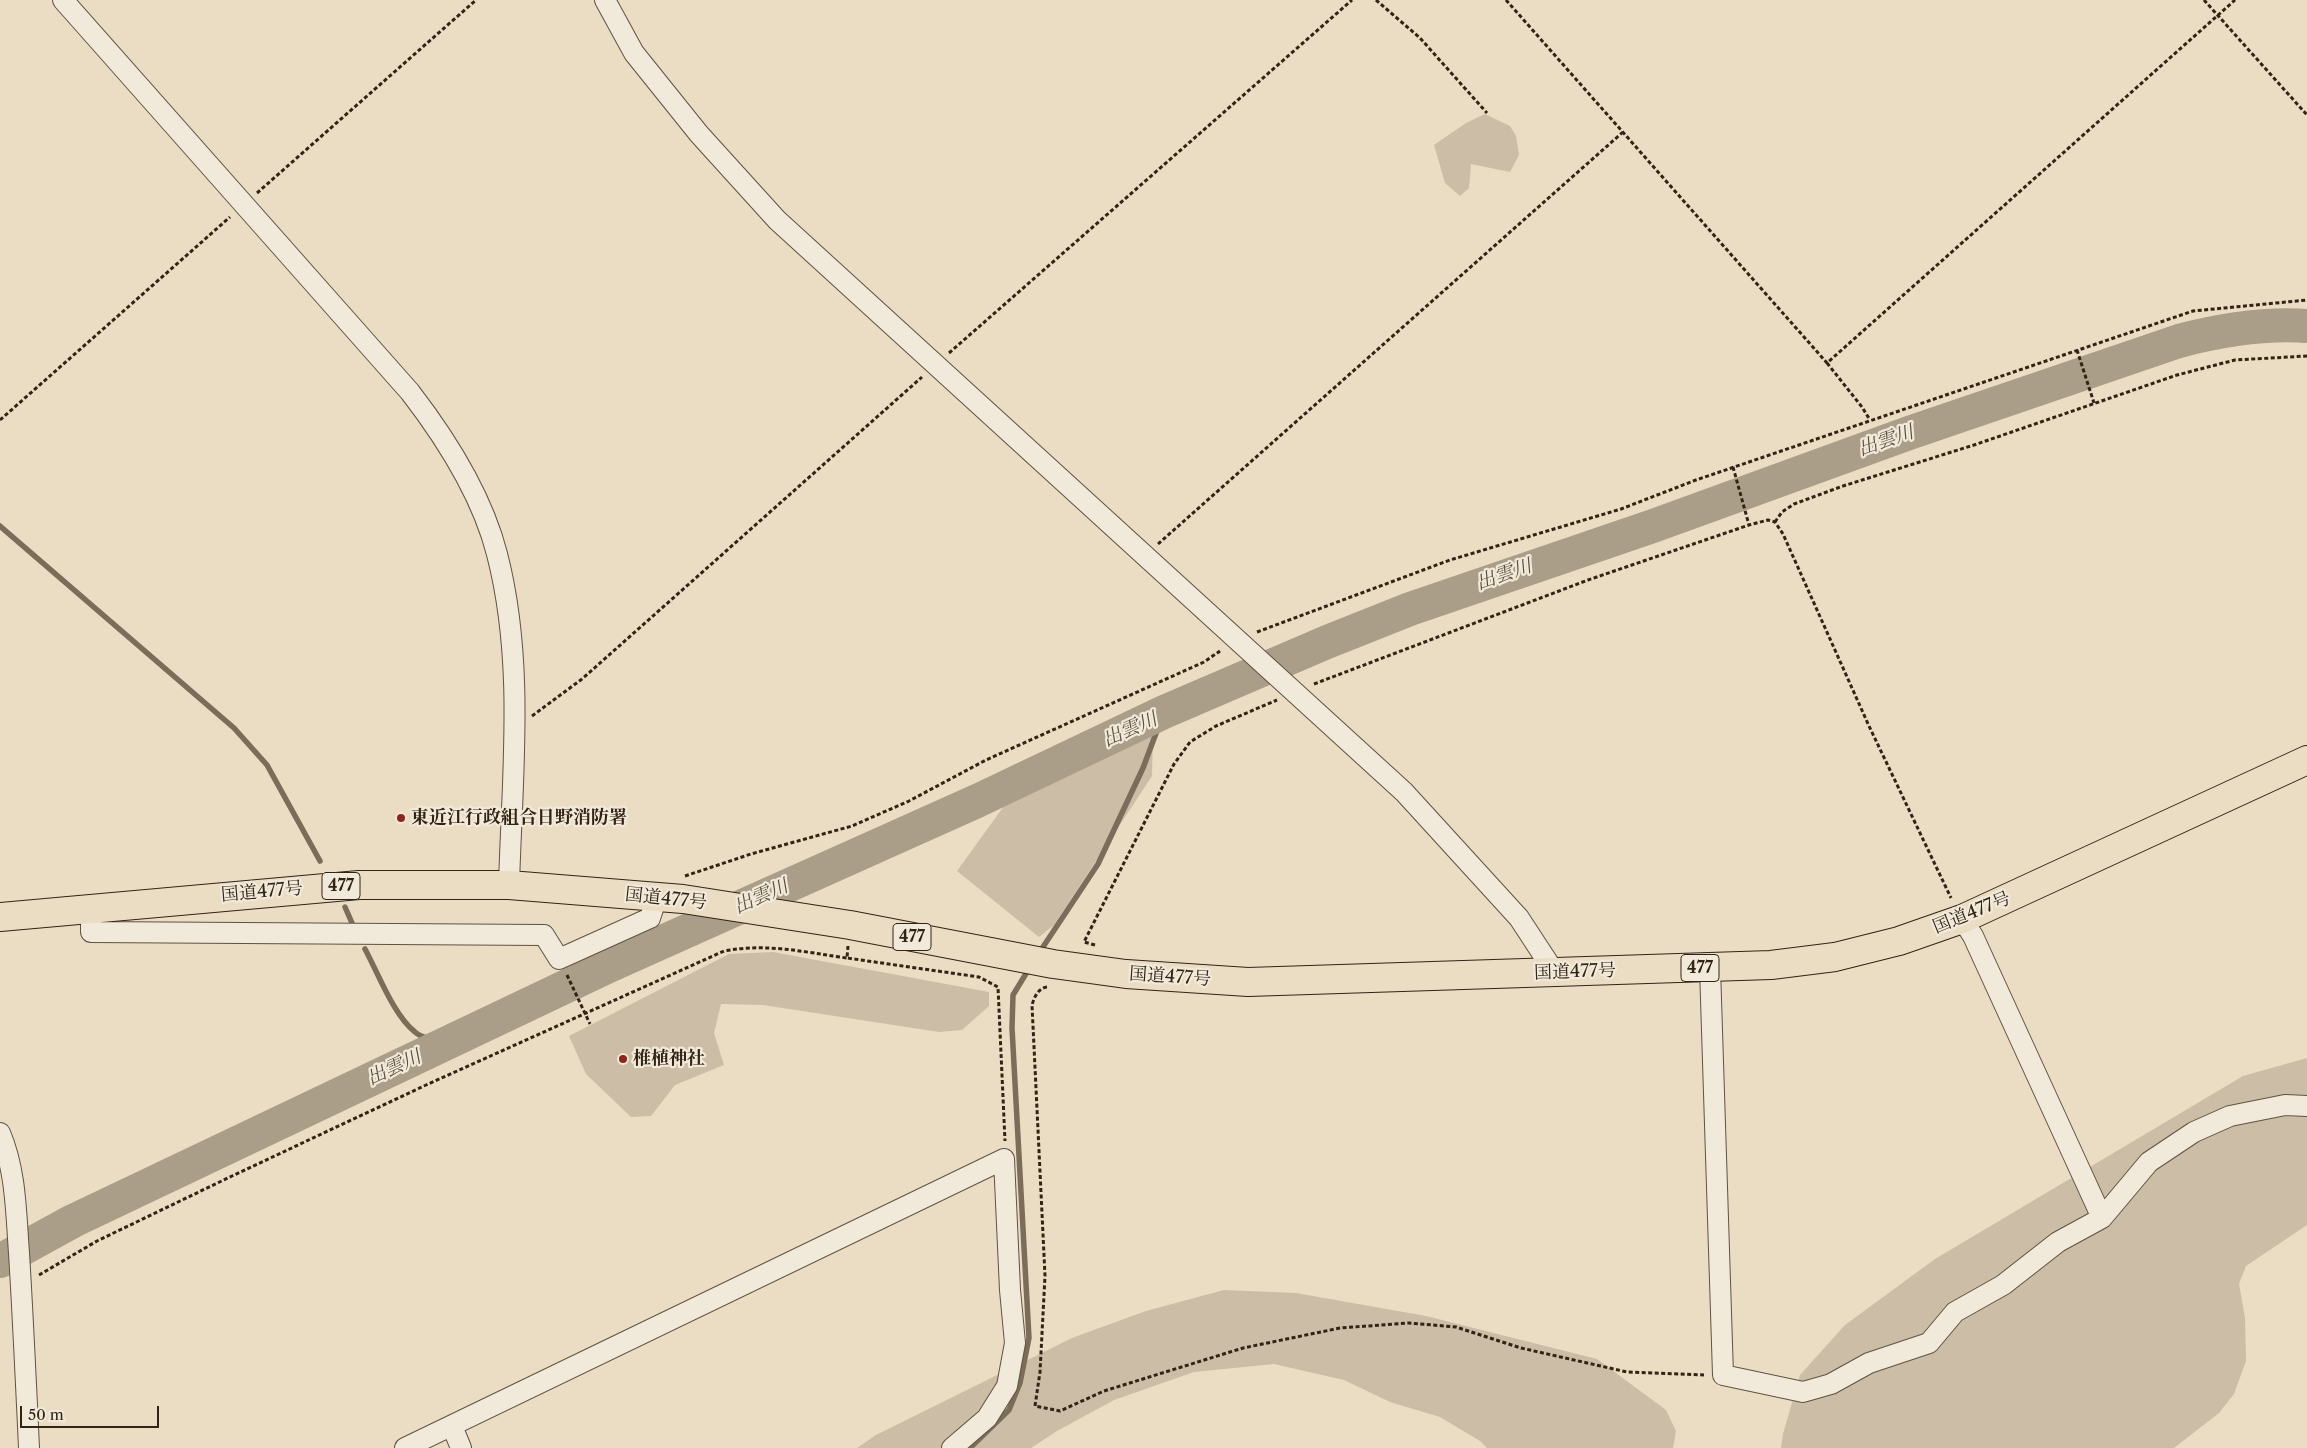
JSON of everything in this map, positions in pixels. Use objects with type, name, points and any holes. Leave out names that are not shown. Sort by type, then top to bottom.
[{"type":"highway","name":"国道477号","points":[[0,917],[359,885],[509,885],[683,899],[850,925],[1016,957],[1051,975],[1098,970],[1126,974],[1248,982],[1771,965],[1835,956],[1899,941],[1962,919],[2307,760]]},
{"type":"street","points":[[63,0],[410,392],[442,434],[464,473],[497,553],[514,654],[509,885]]},
{"type":"street","points":[[605,0],[634,53],[699,134],[778,220],[1404,792],[1519,918],[1555,973]]},
{"type":"street","points":[[91,908],[91,932],[544,935],[559,958],[650,918],[657,897]]},
{"type":"street","points":[[1962,919],[1973,936],[2102,1218]]},
{"type":"street","points":[[1710,968],[1723,1375],[1803,1392],[1831,1384],[1869,1363],[1929,1343],[1955,1312],[2002,1285],[2058,1242],[2102,1218],[2149,1162],[2194,1132],[2230,1116],[2286,1105],[2307,1106]]},
{"type":"street","points":[[0,1133],[8,1152],[16,1222],[29,1448]]},
{"type":"street","points":[[405,1448],[1004,1159],[1010,1290],[1016,1343],[1008,1386],[987,1418],[952,1448]]},
{"type":"street","points":[[452,1426],[461,1448]]},
{"type":"path","points":[[0,420],[476,0]]},
{"type":"path","points":[[513,728],[582,679],[1352,0]]},
{"type":"path","points":[[1376,0],[1420,38],[1487,113]]},
{"type":"path","points":[[1506,0],[1827,362],[1870,420]]},
{"type":"path","points":[[2204,0],[2307,115]]},
{"type":"path","points":[[1827,362],[2235,0]]},
{"type":"path","points":[[1144,556],[1253,462],[1623,132]]},
{"type":"path","points":[[657,897],[687,875],[751,854],[852,826],[909,801],[986,760],[1204,662],[1240,643],[1450,560],[1621,509],[1733,467],[2193,311],[2307,300]]},
{"type":"path","points":[[2077,350],[2094,403]]},
{"type":"path","points":[[1775,522],[1782,512],[1794,504],[2177,375],[2235,360],[2307,356]]},
{"type":"path","points":[[1733,467],[1749,525]]},
{"type":"path","points":[[1098,970],[1100,947],[1084,942],[1179,757],[1190,742],[1216,726],[1308,686],[1588,580],[1768,520],[1775,522],[1868,726],[1962,919]]},
{"type":"path","points":[[847,958],[850,925]]},
{"type":"path","points":[[21,1283],[41,1274],[97,1241],[584,1012],[724,952],[748,947],[764,946],[978,977],[998,987],[1005,1121],[1004,1159]]},
{"type":"path","points":[[565,971],[590,1024]]},
{"type":"path","points":[[1051,975],[1043,988],[1034,997],[1032,1006],[1045,1276],[1040,1372],[1035,1406],[1060,1411],[1104,1391],[1243,1348],[1340,1328],[1409,1323],[1456,1327],[1522,1348],[1627,1372],[1723,1375]]},
{"type":"shaded area","points":[[1485,114],[1510,126],[1516,136],[1519,155],[1510,172],[1471,164],[1469,188],[1460,196],[1445,183],[1434,145],[1466,123]]},
{"type":"shaded area","points":[[1153,733],[1152,776],[1054,925],[1039,937],[957,871],[1004,806],[1037,786]]},
{"type":"shaded area","points":[[773,952],[989,992],[989,1006],[962,1030],[939,1032],[763,1005],[721,1004],[714,1033],[724,1065],[675,1085],[651,1116],[631,1117],[586,1074],[569,1036],[729,954]]},
{"type":"shaded area","points":[[2307,1058],[2307,1225],[2246,1266],[2239,1284],[2245,1318],[2246,1361],[2234,1394],[2219,1413],[2174,1448],[1781,1448],[1783,1434],[1800,1375],[1845,1325],[1935,1259],[2243,1076]]},
{"type":"shaded area","points":[[1224,1290],[1296,1293],[1426,1316],[1597,1359],[1666,1410],[1676,1431],[1673,1448],[1487,1448],[1480,1441],[1440,1417],[1390,1402],[1344,1380],[1274,1364],[1194,1372],[1114,1400],[1057,1431],[1031,1448],[857,1448],[876,1435],[1072,1338],[1146,1311]]},
{"type":"waterway","name":"出雲川","points":[[0,1261],[73,1221],[611,965],[977,801],[1164,712],[1327,642],[1410,609],[1653,526],[1909,433],[2179,341],[2242,328],[2307,326]]},
{"type":"waterway","points":[[0,526],[234,728],[267,765],[320,861]]},
{"type":"waterway","points":[[1039,953],[1098,864],[1143,768],[1164,712]]},
{"type":"waterway","points":[[345,907],[352,923]]},
{"type":"waterway","points":[[365,949],[393,1005],[407,1025],[422,1036],[448,1042]]},
{"type":"waterway","points":[[970,1448],[1009,1410],[1020,1383],[1029,1338],[1012,1028],[1013,995],[1030,967]]},
{"type":"place","name":"東近江行政組合日野消防署","points":[[401,818]]},
{"type":"place","name":"椎植神社","points":[[623,1059]]}]
